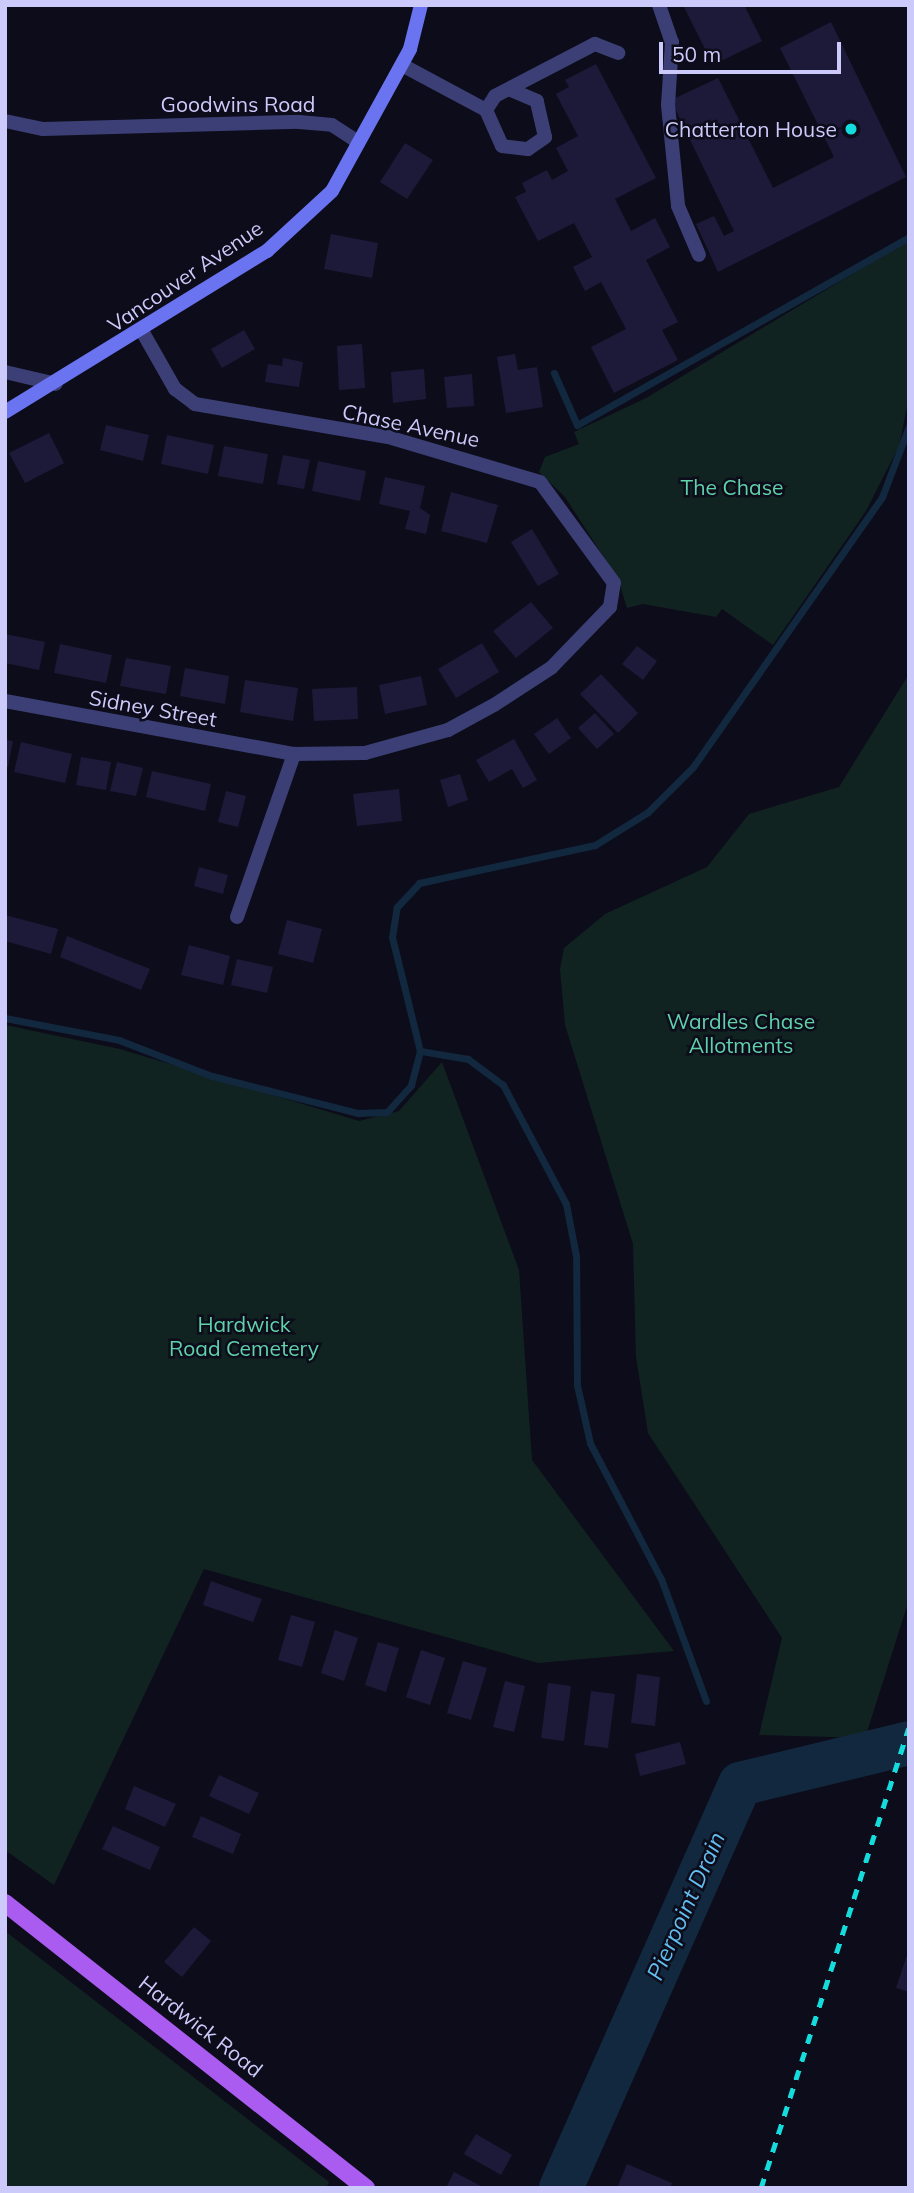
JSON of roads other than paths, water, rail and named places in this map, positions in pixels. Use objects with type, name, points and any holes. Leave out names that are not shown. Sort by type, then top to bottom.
[{"type":"main road","points":[[358,142],[402,65],[421,5]]},
{"type":"main road","name":"Vancouver Avenue","points":[[5,412],[56,384],[267,251],[332,191],[358,142]]},
{"type":"main road","name":"Hardwick Road","points":[[5,1903],[366,2188]]},
{"type":"street","points":[[659,5],[672,42],[668,105],[678,206],[699,255]]},
{"type":"street","points":[[486,110],[511,90],[595,44],[618,53]]},
{"type":"street","points":[[402,65],[486,110],[502,146],[528,149],[545,137],[537,101],[511,90]]},
{"type":"street","name":"Goodwins Road","points":[[5,121],[43,129],[299,122],[332,125],[358,142]]},
{"type":"street","name":"Chase Avenue","points":[[142,331],[175,389],[195,404],[388,437],[540,482],[614,583]]},
{"type":"street","points":[[5,372],[56,384]]},
{"type":"street","name":"Sidney Street","points":[[5,701],[294,754],[365,753],[448,730],[494,705],[551,668],[595,626],[610,607],[614,583]]},
{"type":"street","points":[[237,917],[294,754]]},
{"type":"waterway","points":[[554,373],[577,425],[909,237]]},
{"type":"waterway","points":[[706,1701],[661,1579],[590,1443],[577,1385],[576,1256],[566,1204],[503,1085],[468,1059],[420,1051],[392,937],[397,907],[419,883],[595,845],[648,812],[693,767],[882,497],[909,426]]},
{"type":"waterway","points":[[5,1018],[119,1040],[212,1076],[358,1113],[387,1112],[411,1085],[420,1051]]},
{"type":"waterway","name":"Pierpoint Drain","points":[[561,2188],[740,1784],[909,1743]]},
{"type":"railway","points":[[761,2188],[909,1728]]},
{"type":"place","name":"Chatterton House","points":[[851,129]]},
{"type":"park label","name":"The Chase","points":[[732,487]]},
{"type":"park label","name":"Wardles Chase Allotments","points":[[741,1033]]},
{"type":"park label","name":"Hardwick Road Cemetery","points":[[244,1336]]}]
